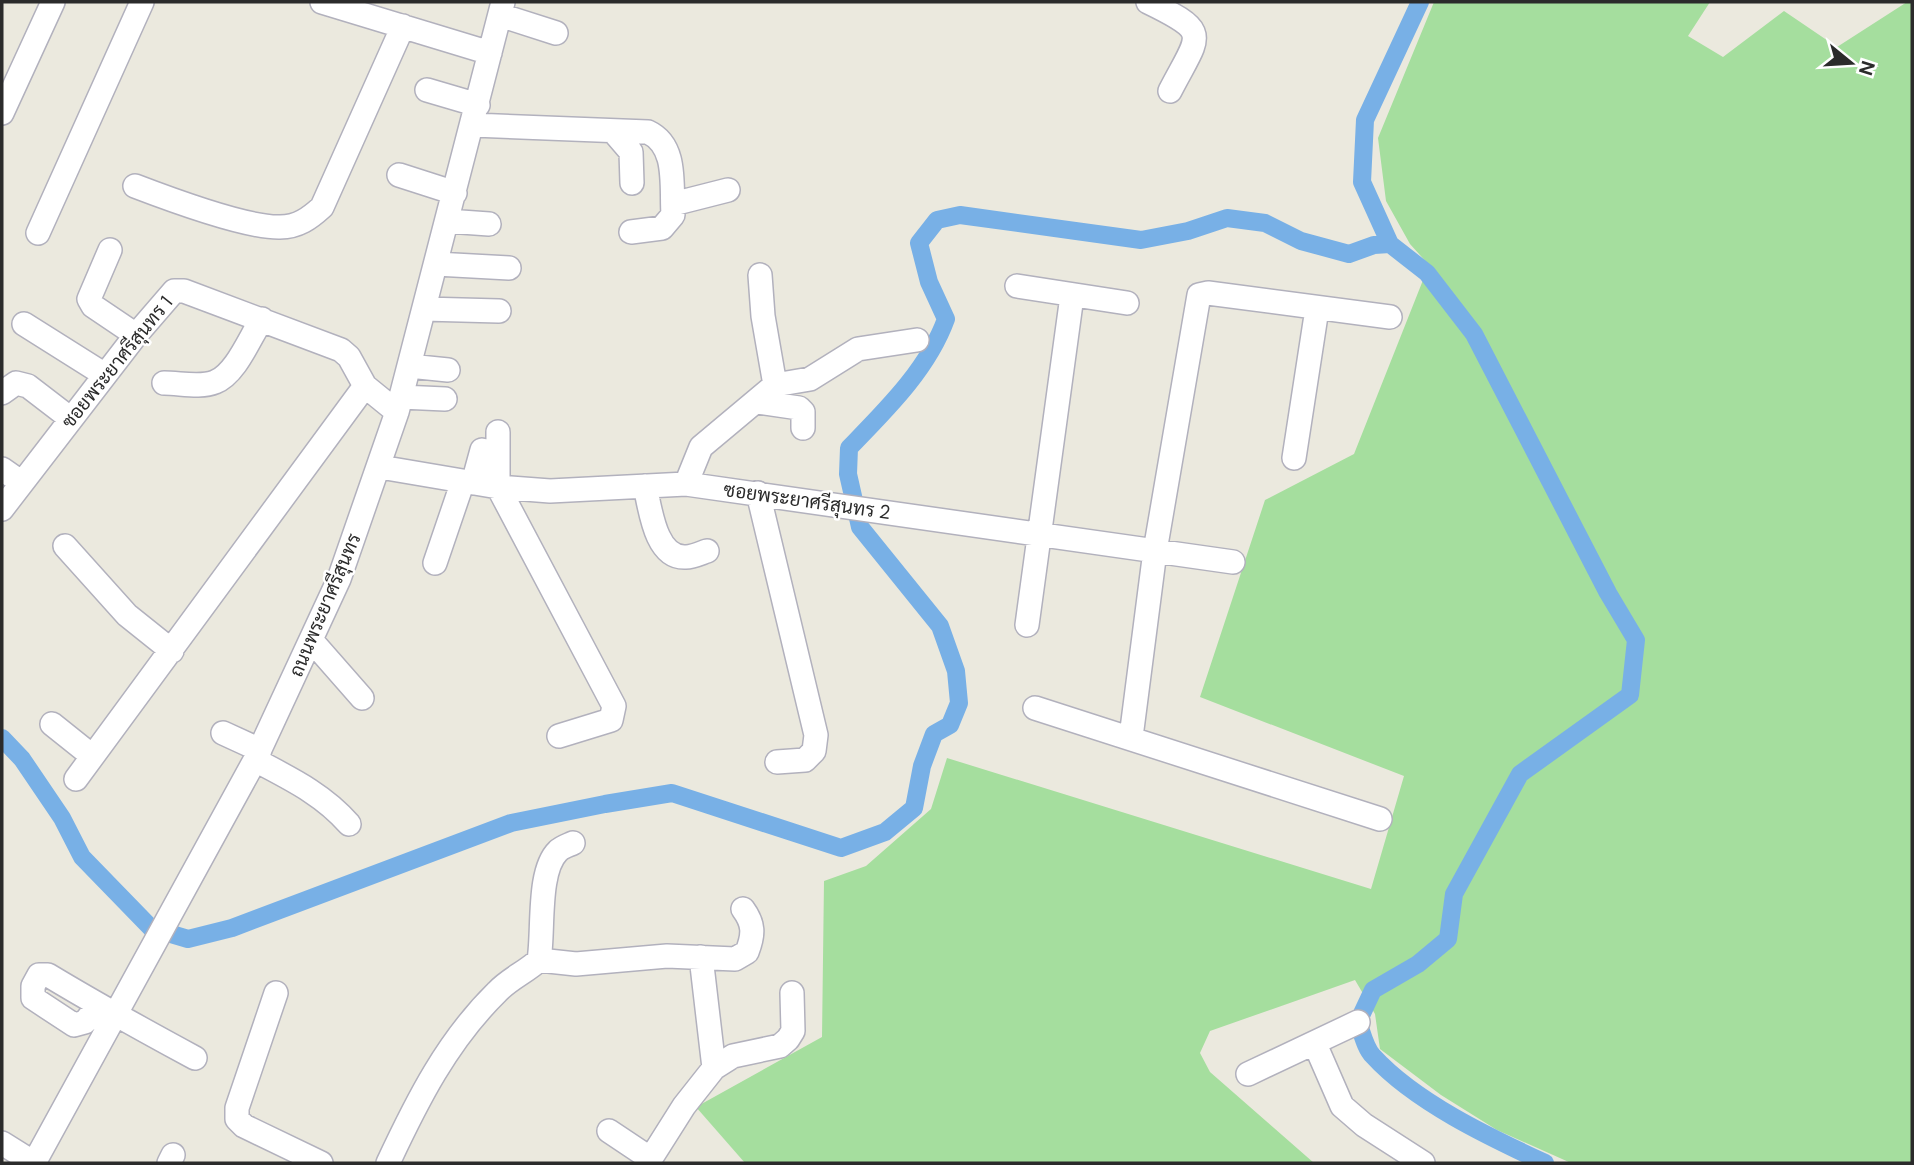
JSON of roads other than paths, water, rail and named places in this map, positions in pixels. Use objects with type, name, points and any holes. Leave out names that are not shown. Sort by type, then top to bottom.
[{"type":"street","points":[[2,113],[53,2]]},
{"type":"street","points":[[38,233],[142,2]]},
{"type":"street","points":[[322,2],[490,53]]},
{"type":"street","points":[[1148,2],[1186,20],[1194,29],[1196,39],[1170,91]]},
{"type":"street","points":[[502,8],[556,33]]},
{"type":"street","name":"ถนนพระยาศรีสุนทร","points":[[41,1160],[106,1011],[154,946],[257,755],[339,579],[380,467],[399,404],[502,8]]},
{"type":"street","points":[[135,186],[255,225],[281,228],[306,221],[323,207],[403,26]]},
{"type":"street","points":[[427,90],[475,115],[613,131],[648,132],[661,138],[669,152],[673,215],[670,223],[662,228],[631,232]]},
{"type":"street","points":[[613,131],[631,152],[632,183]]},
{"type":"street","points":[[399,176],[455,193]]},
{"type":"street","points":[[673,204],[728,190]]},
{"type":"street","points":[[447,221],[489,224]]},
{"type":"street","points":[[110,250],[91,286],[89,299],[93,306],[136,335]]},
{"type":"street","points":[[436,264],[509,268]]},
{"type":"street","points":[[760,275],[764,326],[775,385]]},
{"type":"street","points":[[1017,286],[1127,303]]},
{"type":"street","name":"ซอยพระยาศรีสุนทร 1","points":[[2,509],[136,335],[174,291],[184,291],[341,350],[349,357],[366,386],[399,404]]},
{"type":"street","points":[[1131,737],[1156,551],[1199,295],[1208,293],[1390,317]]},
{"type":"street","points":[[1027,625],[1072,296]]},
{"type":"street","points":[[424,309],[499,311]]},
{"type":"street","points":[[1294,458],[1317,309]]},
{"type":"street","points":[[164,383],[207,384],[218,381],[229,372],[262,319]]},
{"type":"street","points":[[24,324],[105,376]]},
{"type":"street","points":[[685,484],[701,447],[775,385],[810,379],[858,349],[917,340]]},
{"type":"street","points":[[409,366],[448,370]]},
{"type":"street","points":[[2,393],[16,383],[28,386],[71,419]]},
{"type":"street","points":[[76,779],[366,386]]},
{"type":"street","points":[[399,404],[446,399]]},
{"type":"street","points":[[757,402],[799,408],[803,412],[803,428]]},
{"type":"street","points":[[498,432],[498,487],[614,706],[611,720],[559,736]]},
{"type":"street","points":[[435,563],[482,450]]},
{"type":"street","name":"ซอยพระยาศรีสุนทร 2","points":[[380,467],[498,487],[550,491],[685,484],[1233,562]]},
{"type":"street","points":[[2,469],[22,483]]},
{"type":"street","points":[[645,486],[654,527],[665,547],[676,556],[686,558],[708,551]]},
{"type":"street","points":[[758,493],[816,735],[814,751],[805,760],[777,762]]},
{"type":"street","points":[[65,546],[127,615],[172,651]]},
{"type":"street","points":[[312,641],[362,698]]},
{"type":"street","points":[[1035,708],[1380,819]]},
{"type":"street","points":[[52,724],[92,756]]},
{"type":"street","points":[[223,733],[316,794],[335,808],[349,824]]},
{"type":"street","points":[[539,960],[543,935],[544,890],[550,863],[559,850],[573,843]]},
{"type":"street","points":[[388,1163],[420,1094],[449,1048],[499,989],[539,960],[576,964],[639,957],[735,959],[747,952],[752,922],[743,909]]},
{"type":"street","points":[[701,957],[714,1068]]},
{"type":"street","points":[[276,993],[237,1108],[237,1119],[244,1126],[321,1163]]},
{"type":"street","points":[[609,1131],[649,1161],[684,1106],[714,1068],[733,1056],[779,1046],[788,1039],[793,1031],[792,993]]},
{"type":"street","points":[[106,1011],[195,1058]]},
{"type":"street","points":[[1248,1074],[1358,1022]]},
{"type":"street","points":[[1315,1044],[1342,1105],[1364,1125],[1423,1163]]},
{"type":"street","points":[[3,1146],[41,1160]]},
{"type":"waterway","points":[[1390,244],[1362,182],[1365,120],[1420,2]]},
{"type":"waterway","points":[[2,738],[22,759],[62,818],[82,857],[151,928],[188,939],[232,928],[511,823],[672,793],[841,848],[885,832],[914,808],[922,766],[934,734],[950,725],[959,703],[956,671],[940,626],[860,527],[848,474],[849,448],[917,372],[946,319],[929,282],[919,243],[937,220],[960,215],[1141,240],[1188,231],[1227,218],[1265,223],[1301,241],[1349,254],[1374,245],[1390,244],[1427,273],[1474,334],[1608,593],[1636,640],[1630,695],[1520,774],[1454,894],[1448,939],[1418,964],[1373,990],[1358,1022],[1370,1053],[1390,1073],[1454,1117],[1545,1163]]}]
